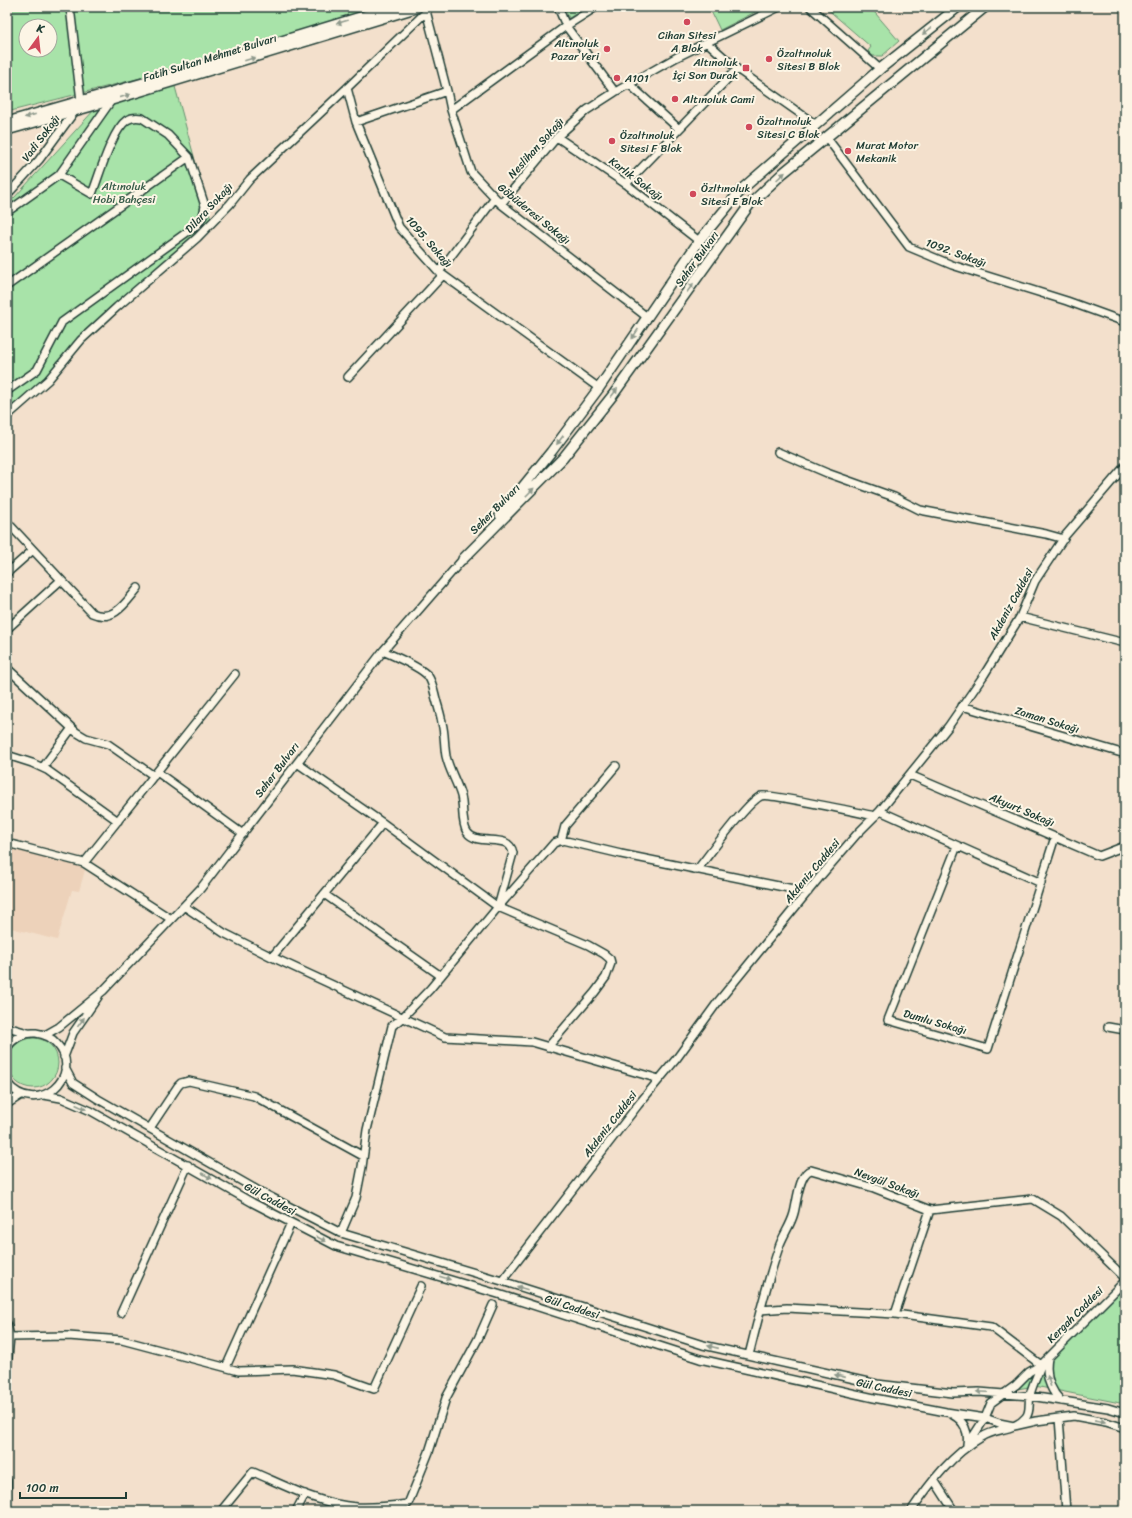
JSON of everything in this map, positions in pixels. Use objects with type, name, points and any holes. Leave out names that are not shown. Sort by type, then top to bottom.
[{"type":"main road","name":"Fatih Sultan Mehmet Bulvarı","points":[[7,122],[393,7]]},
{"type":"main road","name":"Seher Bulvarı","points":[[463,559],[551,452],[599,388],[699,242],[742,189],[880,69],[958,7]]},
{"type":"main road","name":"Seher Bulvarı","points":[[463,559],[563,458],[613,395],[750,204],[784,173],[985,7]]},
{"type":"main road","name":"Fatih Sultan Mehmet Bulvarı","points":[[7,130],[111,101],[423,9]]},
{"type":"street","points":[[70,7],[81,101]]},
{"type":"street","points":[[558,7],[566,26],[614,92]]},
{"type":"street","points":[[451,110],[566,26],[596,7]]},
{"type":"street","name":"Neslihan Sokağı","points":[[500,204],[557,137],[587,110],[614,92],[677,57],[779,7]]},
{"type":"street","points":[[810,7],[880,69]]},
{"type":"street","name":"Dilara Sokağı","points":[[7,416],[48,380],[81,340],[117,306],[197,238],[230,204],[250,179],[347,88],[423,9]]},
{"type":"street","name":"Göbüderesi Sokağı","points":[[423,9],[447,91],[451,110],[471,172],[500,204],[647,317]]},
{"type":"street","points":[[708,43],[737,69],[815,124]]},
{"type":"street","points":[[626,184],[737,69]]},
{"type":"street","points":[[629,84],[679,129]]},
{"type":"street","name":"1095. Sokağı","points":[[347,88],[356,122],[399,227],[441,274],[599,388]]},
{"type":"street","points":[[356,122],[447,91]]},
{"type":"street","points":[[7,212],[59,175],[111,101]]},
{"type":"street","name":"Vadi Sokağı","points":[[7,195],[39,160],[75,111]]},
{"type":"street","points":[[7,391],[37,370],[62,322],[197,225],[203,216],[205,206],[189,158],[168,135],[142,118],[137,117],[128,119],[115,135],[92,194],[59,175]]},
{"type":"street","name":"Karlık Sokağı","points":[[557,137],[626,184],[699,242]]},
{"type":"street","name":"1092. Sokağı","points":[[827,138],[909,247],[952,265],[1067,301],[1125,322]]},
{"type":"street","points":[[7,286],[189,158]]},
{"type":"street","points":[[348,377],[441,274],[495,198]]},
{"type":"street","points":[[778,452],[827,473],[894,497],[920,510],[1046,534],[1064,539]]},
{"type":"street","name":"Akdeniz Caddesi","points":[[502,1281],[638,1105],[678,1058],[717,1003],[857,834],[877,814],[910,775],[984,674],[1020,617],[1036,581],[1064,539],[1125,466]]},
{"type":"street","points":[[7,522],[92,613],[103,616],[112,614],[119,609],[138,588]]},
{"type":"street","points":[[7,573],[33,550]]},
{"type":"street","name":"Seher Bulvarı","points":[[45,1035],[59,1027],[103,991],[201,888],[383,650],[463,559]]},
{"type":"street","points":[[7,629],[61,580]]},
{"type":"street","points":[[1020,617],[1125,643]]},
{"type":"street","points":[[383,650],[422,671],[428,676],[432,683],[442,723],[446,755],[463,804],[464,827],[468,833],[478,839],[503,841],[508,844],[512,850],[513,857],[498,907]]},
{"type":"street","points":[[7,668],[72,728],[86,738],[108,744],[243,834]]},
{"type":"street","points":[[84,863],[235,674]]},
{"type":"street","name":"Zaman Sokağı","points":[[962,706],[1125,754]]},
{"type":"street","points":[[43,768],[72,728]]},
{"type":"street","points":[[7,755],[32,762],[60,778],[118,821]]},
{"type":"street","points":[[297,763],[383,823],[498,907],[588,945],[610,959],[611,963],[606,977],[548,1047]]},
{"type":"street","points":[[561,841],[565,826],[616,766]]},
{"type":"street","name":"Akyurt Sokağı","points":[[910,775],[1099,856],[1125,846]]},
{"type":"street","points":[[697,870],[741,815],[761,796],[766,795],[877,814],[957,846],[1040,884]]},
{"type":"street","points":[[272,957],[383,823]]},
{"type":"street","name":"Dumlu Sokağı","points":[[957,846],[888,1020],[988,1049],[1055,837]]},
{"type":"street","points":[[341,1233],[356,1198],[367,1130],[392,1026],[402,1018],[441,976],[498,907],[554,843],[561,841],[808,892]]},
{"type":"street","points":[[7,843],[84,863],[171,919]]},
{"type":"street","points":[[324,894],[441,976]]},
{"type":"street","points":[[184,906],[224,933],[272,957],[445,1037],[532,1042],[659,1079]]},
{"type":"street","name":"Seher Bulvarı","points":[[64,1057],[73,1033],[103,991]]},
{"type":"street","points":[[7,1027],[28,1033],[45,1035],[59,1046],[64,1057],[65,1068],[62,1080],[59,1085],[44,1095]]},
{"type":"street","points":[[1108,1027],[1125,1030]]},
{"type":"street","points":[[7,1047],[17,1037],[28,1033]]},
{"type":"street","name":"Gül Caddesi","points":[[65,1068],[73,1083],[98,1099],[259,1191],[341,1233],[502,1281],[703,1345],[877,1384],[953,1393],[979,1392],[1030,1396],[1108,1408],[1125,1413]]},
{"type":"street","points":[[150,1128],[178,1086],[181,1083],[189,1081],[254,1096],[363,1156]]},
{"type":"street","points":[[7,1083],[16,1092],[21,1094]]},
{"type":"street","points":[[7,1104],[21,1094]]},
{"type":"street","name":"Gül Caddesi","points":[[21,1094],[33,1097],[44,1095],[62,1098],[91,1111],[253,1203],[336,1246],[498,1294],[700,1359],[874,1398],[985,1418],[1014,1426],[1036,1421],[1074,1416],[1106,1422],[1125,1428]]},
{"type":"street","points":[[121,1313],[188,1165]]},
{"type":"street","name":"Nevgül Sokağı","points":[[748,1355],[780,1245],[794,1215],[801,1182],[805,1173],[809,1170],[874,1188],[930,1210],[1032,1199],[1061,1216],[1125,1282]]},
{"type":"street","points":[[895,1314],[930,1210]]},
{"type":"street","points":[[226,1367],[291,1223]]},
{"type":"street","name":"Kergah Caddesi","points":[[911,1511],[934,1480],[967,1446],[985,1418],[991,1403],[1016,1385],[1028,1372],[1041,1365],[1125,1282]]},
{"type":"street","points":[[10,1337],[68,1336],[122,1340],[239,1371],[292,1369],[334,1375],[374,1389],[421,1286]]},
{"type":"street","points":[[221,1511],[253,1472],[321,1500],[356,1507],[390,1506],[407,1508],[429,1452],[446,1398],[478,1338],[493,1305]]},
{"type":"street","points":[[760,1310],[787,1308],[895,1314],[991,1327],[1041,1365]]},
{"type":"street","points":[[7,1324],[10,1337],[7,1367]]},
{"type":"street","points":[[1048,1358],[1048,1380],[1053,1392],[1061,1401]]},
{"type":"street","name":"Kergah Caddesi","points":[[967,1446],[984,1435],[1014,1426],[1026,1417],[1030,1409],[1030,1396],[1041,1365]]},
{"type":"street","points":[[946,1412],[959,1419],[965,1427],[968,1436],[967,1446]]},
{"type":"street","points":[[1059,1418],[1066,1511]]},
{"type":"street","points":[[934,1480],[954,1511]]},
{"type":"street","points":[[7,1481],[8,1511]]},
{"type":"street","points":[[296,1511],[305,1494]]},
{"type":"shaded area","points":[[7,845],[78,865],[85,870],[79,891],[72,890],[57,940],[7,927]]},
{"type":"green space","points":[[7,7],[384,7],[231,55],[7,112]]},
{"type":"green space","points":[[564,7],[586,7],[569,18]]},
{"type":"green space","points":[[709,7],[762,7],[761,9],[720,30]]},
{"type":"green space","points":[[825,7],[870,7],[899,41],[882,56],[873,56],[868,51],[871,47]]},
{"type":"green space","name":"Altınoluk Hobi Bahçesi","points":[[174,83],[211,219],[83,333],[43,380],[7,410],[7,203],[14,198],[95,109]]},
{"type":"green space","points":[[33,1038],[43,1040],[51,1045],[56,1053],[58,1063],[56,1073],[51,1081],[43,1086],[33,1088],[23,1086],[15,1081],[10,1073],[8,1063],[10,1053],[15,1045],[23,1040]]},
{"type":"green space","points":[[1125,1282],[1125,1404],[1035,1386],[1017,1389]]},
{"type":"place","name":"Cihan Sitesi A Blok","points":[[687,22]]},
{"type":"place","name":"Altınoluk Pazar Yeri","points":[[607,49]]},
{"type":"place","name":"Özaltınoluk Sitesi B Blok","points":[[769,59]]},
{"type":"place","name":"Altınoluk İçi Son Durak","points":[[746,68]]},
{"type":"place","name":"A101","points":[[617,78]]},
{"type":"place","name":"Altınoluk Cami","points":[[675,99]]},
{"type":"place","name":"Özaltınoluk Sitesi C Blok","points":[[749,127]]},
{"type":"place","name":"Özaltınoluk Sitesi F Blok","points":[[612,141]]},
{"type":"place","name":"Murat Motor Mekanik","points":[[848,151]]},
{"type":"place","name":"Özltınoluk Sitesi E Blok","points":[[693,194]]}]
